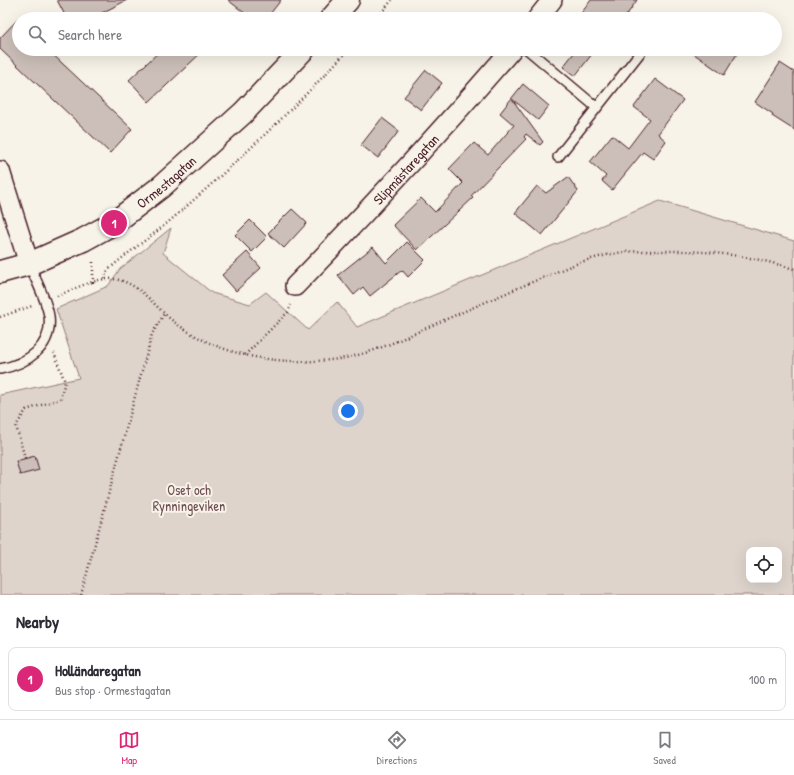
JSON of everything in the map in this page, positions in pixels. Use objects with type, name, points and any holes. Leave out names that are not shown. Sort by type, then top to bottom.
[{"type":"street","points":[[337,12],[348,0]]},
{"type":"street","points":[[543,12],[552,0]]},
{"type":"street","name":"Ormestagatan","points":[[0,272],[29,264],[83,240],[120,218],[162,186],[243,113],[297,56]]},
{"type":"street","name":"Slipmästaregatan","points":[[295,286],[405,171],[506,56]]},
{"type":"street","points":[[0,171],[29,264]]},
{"type":"lane","points":[[535,56],[596,107]]},
{"type":"lane","points":[[558,156],[637,56]]},
{"type":"lane","points":[[0,369],[17,366],[32,357],[41,348],[47,335],[49,317],[44,300],[29,264]]},
{"type":"path","points":[[382,12],[392,0]]},
{"type":"path","points":[[342,56],[237,160],[172,218],[108,270],[104,279],[122,280],[133,286],[164,314],[192,334],[212,345],[244,355],[269,360],[310,361],[353,356],[402,338],[529,283],[603,256],[629,252],[696,250],[743,256],[794,268]]},
{"type":"path","points":[[93,283],[94,257]]},
{"type":"path","points":[[244,355],[288,312],[294,297],[295,286]]},
{"type":"path","points":[[81,595],[152,334],[164,314]]},
{"type":"path","points":[[26,458],[16,426],[26,410],[60,399],[66,382],[47,335]]},
{"type":"green space","name":"Oset och Rynningeviken","points":[[660,201],[794,241],[794,595],[0,595],[0,395],[79,378],[56,309],[108,286],[120,269],[171,228],[163,253],[212,293],[250,304],[266,292],[308,330],[337,302],[357,327]]},
{"type":"building","points":[[57,0],[127,0],[104,12],[63,12]]},
{"type":"building","points":[[228,0],[281,0],[272,12],[243,12]]},
{"type":"building","points":[[591,0],[637,0],[629,12],[582,12]]},
{"type":"building","points":[[12,25],[12,56],[54,56],[132,129],[110,153],[0,49],[0,38]]},
{"type":"building","points":[[155,56],[198,56],[149,102],[129,80]]},
{"type":"building","points":[[572,56],[591,56],[575,76],[563,67]]},
{"type":"building","points":[[697,56],[736,56],[724,75]]},
{"type":"building","points":[[780,63],[794,72],[794,130],[772,116],[773,114],[755,102]]},
{"type":"building","points":[[426,70],[442,83],[421,110],[404,97]]},
{"type":"building","points":[[655,79],[683,100],[658,134],[666,141],[653,159],[643,152],[612,190],[602,181],[606,176],[590,162],[612,135],[628,148],[650,119],[634,107]]},
{"type":"building","points":[[523,84],[549,106],[538,120],[512,99],[543,142],[540,145],[526,134],[524,137],[526,139],[471,196],[473,198],[417,250],[393,225],[421,198],[435,212],[463,183],[449,169],[474,143],[488,155],[514,125],[500,113]]},
{"type":"building","points":[[382,118],[399,131],[378,158],[361,145]]},
{"type":"building","points":[[568,177],[578,191],[542,235],[515,213],[537,186],[546,193]]},
{"type":"building","points":[[292,209],[307,223],[284,248],[268,233]]},
{"type":"building","points":[[250,220],[267,237],[252,252],[235,235]]},
{"type":"building","points":[[407,242],[425,260],[408,277],[402,270],[370,296],[363,287],[354,295],[338,275],[373,247],[386,263]]},
{"type":"building","points":[[247,252],[261,268],[236,291],[222,275]]},
{"type":"building","points":[[35,456],[39,470],[20,475],[16,461]]},
{"type":"place","name":"Holländaregatan","points":[[114,223]]}]
